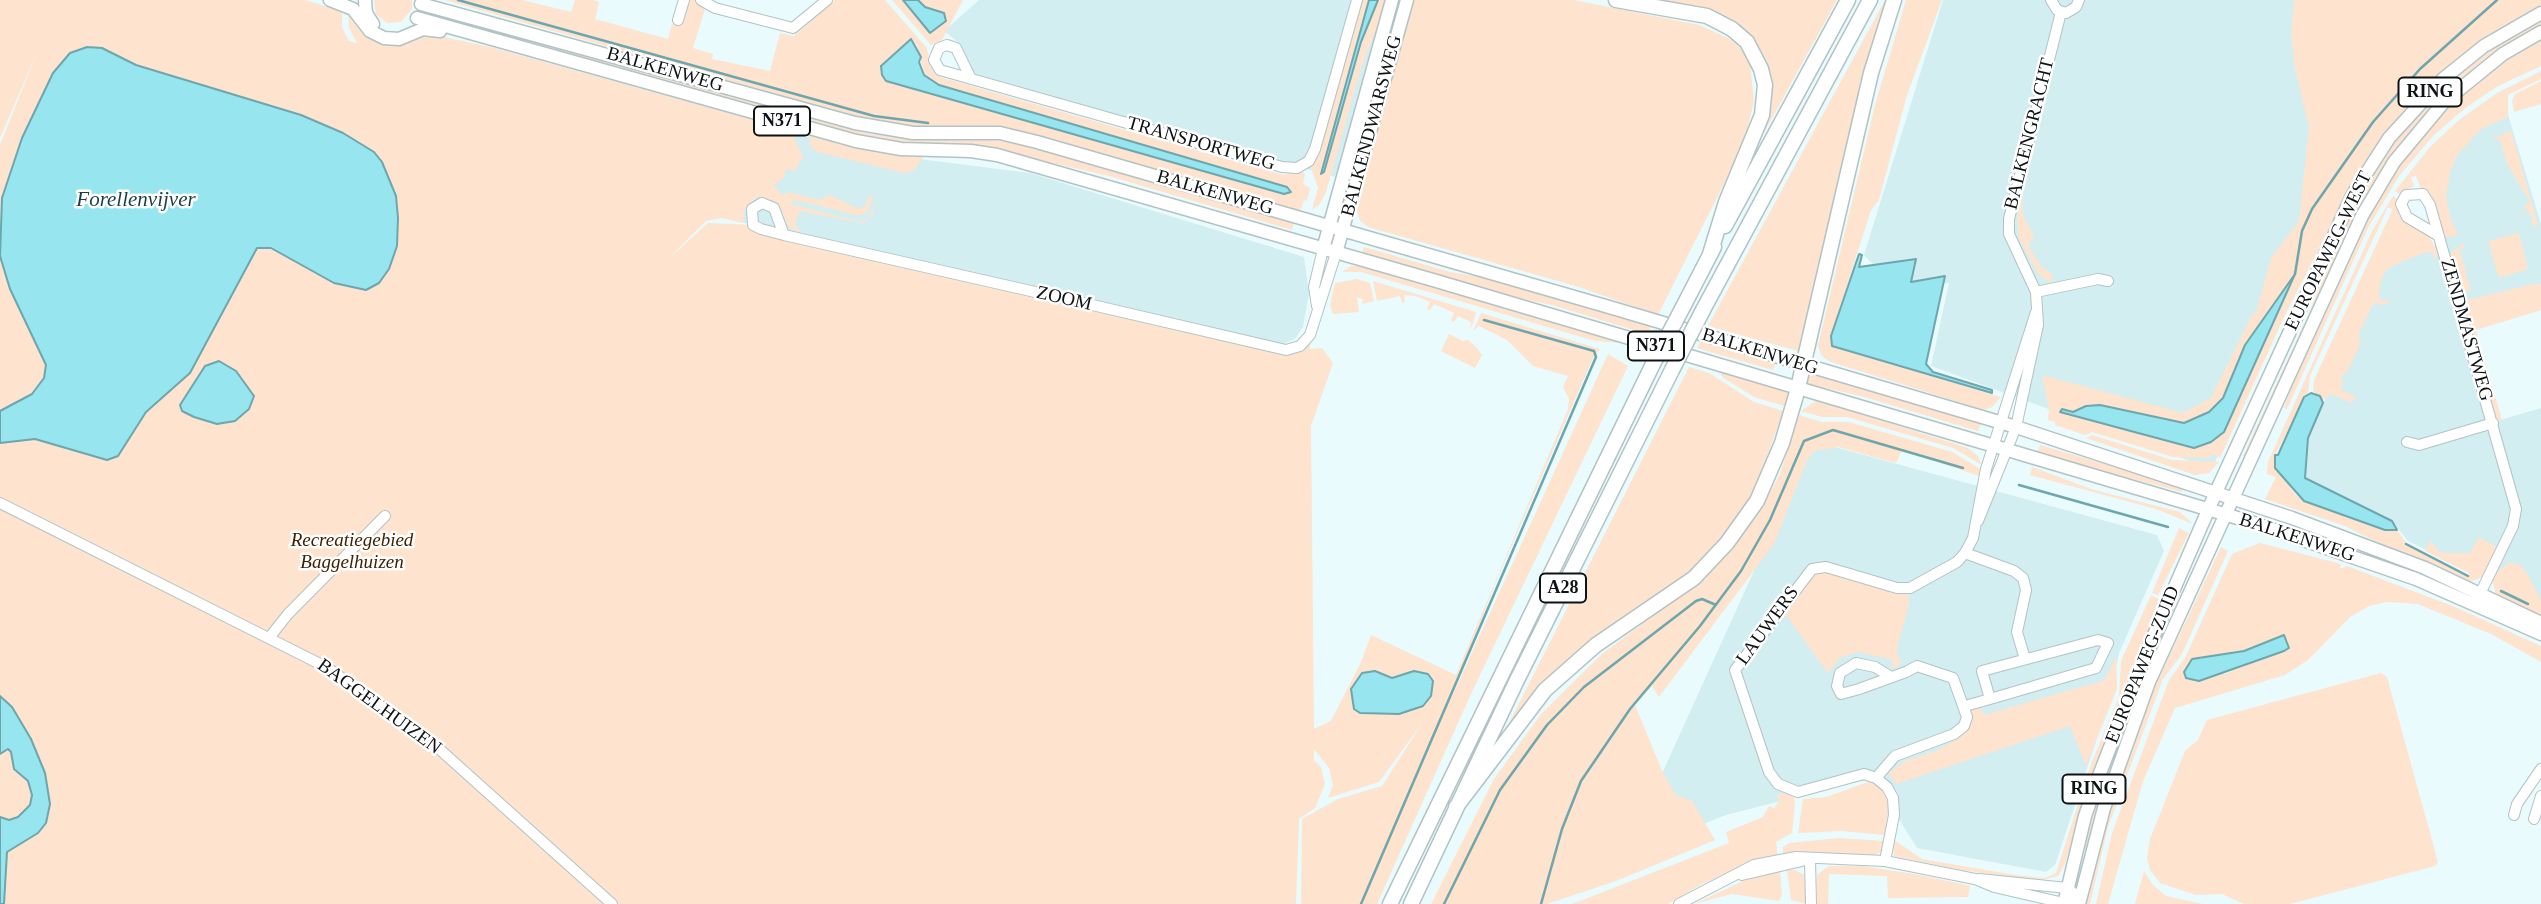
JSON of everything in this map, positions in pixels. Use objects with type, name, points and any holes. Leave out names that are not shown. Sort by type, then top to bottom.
[{"type":"highway","name":"A28","points":[[1615,0],[1707,16],[1732,29],[1747,42],[1761,69],[1765,85],[1762,115],[1726,202],[1710,254]]},
{"type":"highway","name":"A28","points":[[1390,904],[1653,365],[1848,0]]},
{"type":"highway","name":"A28","points":[[1411,904],[1456,807],[1672,370],[1870,0]]},
{"type":"highway","name":"A28","points":[[1456,807],[1521,719],[1561,675],[1596,645],[1679,590],[1727,543],[1752,510],[1773,469],[1798,388],[1871,73],[1894,0]]},
{"type":"main road","name":"BALKENWEG","points":[[330,0],[353,9],[370,31],[384,38],[399,39],[428,29],[505,44]]},
{"type":"main road","points":[[438,0],[495,23]]},
{"type":"main road","name":"BALKENDWARSWEG","points":[[1328,226],[1392,0]]},
{"type":"main road","name":"BALKENDWARSWEG","points":[[1336,253],[1407,0]]},
{"type":"main road","points":[[361,2],[369,20],[388,32],[400,32],[417,18]]},
{"type":"main road","name":"BALKENWEG","points":[[421,2],[483,22],[495,23],[855,123],[913,132],[984,132],[1017,137],[2016,427],[2216,492],[2397,557],[2541,634]]},
{"type":"main road","name":"N371","points":[[417,18],[421,2]]},
{"type":"main road","name":"EUROPAWEG-WEST","points":[[2209,510],[2328,245],[2379,153],[2421,101],[2463,62],[2508,30],[2541,13]]},
{"type":"main road","name":"BALKENWEG","points":[[417,18],[856,141],[901,149],[971,151],[997,155],[2209,510],[2478,598],[2541,623]]},
{"type":"main road","name":"EUROPAWEG-WEST","points":[[2225,515],[2362,216],[2393,162],[2414,135],[2462,86],[2503,54],[2541,32]]},
{"type":"main road","name":"ZOOM","points":[[1323,249],[1328,226]]},
{"type":"main road","name":"EUROPAWEG-ZUID","points":[[2064,904],[2100,773],[2158,626],[2209,510]]},
{"type":"main road","name":"EUROPAWEG-ZUID","points":[[2080,901],[2104,808],[2145,692],[2225,515]]},
{"type":"street","points":[[678,20],[684,0]]},
{"type":"street","points":[[701,0],[715,8],[793,28],[827,0]]},
{"type":"street","name":"TRANSPORTWEG","points":[[971,79],[1282,167],[1297,168],[1308,161],[1315,149],[1357,0]]},
{"type":"street","points":[[2051,0],[2053,7],[2061,12],[2072,11],[2079,0]]},
{"type":"street","name":"BALKENGRACHT","points":[[2016,427],[2035,342],[2036,292],[2009,234],[2009,219],[2061,12]]},
{"type":"street","name":"ZENDMASTWEG","points":[[2439,236],[2407,217],[2401,204],[2406,195],[2417,192],[2428,199],[2439,236],[2493,423],[2516,509],[2513,526],[2478,598]]},
{"type":"street","name":"ZOOM","points":[[784,234],[1286,350],[1300,346],[1310,335],[1336,253]]},
{"type":"street","name":"ZOOM","points":[[1317,306],[1314,288],[1323,249]]},
{"type":"street","points":[[2036,292],[2098,279],[2108,281]]},
{"type":"street","name":"BALKENGRACHT","points":[[2001,423],[2036,312]]},
{"type":"street","points":[[1976,525],[1978,504],[2001,423]]},
{"type":"street","name":"ZENDMASTWEG","points":[[2407,442],[2419,445],[2493,423]]},
{"type":"street","points":[[2016,427],[1965,553],[2014,571],[2023,578],[2026,590],[2017,632],[2025,659]]},
{"type":"street","name":"BAGGELHUIZEN","points":[[0,503],[328,668],[437,747],[612,904]]},
{"type":"street","points":[[269,638],[288,614],[385,516]]},
{"type":"street","name":"LAUWERS","points":[[1876,778],[1856,775],[1798,792],[1778,784],[1769,772],[1737,680],[1737,666],[1812,569],[1826,567],[1897,588],[1910,588],[1957,562],[1965,553]]},
{"type":"street","points":[[1965,706],[1990,699],[2096,668],[2108,643],[2098,639],[1982,671],[1990,699]]},
{"type":"street","points":[[1885,861],[1894,815],[1893,798],[1876,778],[1895,756],[1959,731],[1967,718],[1956,682],[1949,675],[1917,666],[1891,677],[1841,694],[1837,686],[1840,673],[1856,663],[1875,667],[1891,677]]},
{"type":"street","points":[[2514,815],[2517,804],[2541,769]]},
{"type":"street","points":[[2534,819],[2541,796]]},
{"type":"street","points":[[1679,904],[1731,878],[1810,859],[1885,861],[1975,879],[1994,887],[2064,904],[2080,901]]},
{"type":"street","points":[[1810,859],[1811,904]]},
{"type":"street","points":[[1975,879],[1995,878],[2067,888],[2080,901]]},
{"type":"shaded area","points":[[979,0],[1388,0],[1335,177],[973,73],[959,43],[944,31]]},
{"type":"shaded area","points":[[1943,0],[2299,0],[2310,93],[2312,235],[2212,469],[1931,366],[1949,283],[1897,289],[1864,255]]},
{"type":"shaded area","points":[[2505,105],[2541,224],[2541,310],[2471,330],[2497,421],[2541,408],[2541,621],[2496,594],[2493,582],[2408,541],[2392,521],[2307,481],[2303,474],[2308,438],[2381,272],[2401,255],[2445,243],[2426,175]]},
{"type":"shaded area","points":[[788,132],[864,152],[1030,173],[1304,257],[1309,294],[1303,327],[1295,339],[1283,344],[737,221]]},
{"type":"shaded area","points":[[1813,441],[2157,535],[2164,551],[2119,653],[2110,699],[2055,865],[2046,872],[1917,848],[1890,805],[1867,779],[1726,815],[1625,855]]},
{"type":"green space","name":"Recreatiegebied Baggelhuizen","points":[[0,0],[306,0],[342,12],[342,27],[349,41],[357,43],[349,28],[348,15],[354,16],[365,31],[435,35],[490,47],[783,128],[793,135],[803,157],[795,171],[786,169],[784,178],[774,185],[782,195],[789,192],[819,200],[830,195],[859,209],[866,205],[869,196],[873,196],[868,211],[859,216],[793,200],[791,204],[860,222],[869,217],[877,198],[872,216],[862,223],[800,211],[795,224],[802,233],[788,227],[780,207],[773,200],[757,197],[745,208],[743,223],[721,218],[706,221],[667,260],[708,223],[753,225],[1286,350],[1310,335],[1310,349],[1322,348],[1333,363],[1311,426],[1314,729],[1331,721],[1361,662],[1371,635],[1456,675],[1568,409],[1569,399],[1563,387],[1568,376],[1533,366],[1507,340],[1479,326],[1473,331],[1481,313],[1600,349],[1593,358],[1495,584],[1449,703],[1608,354],[1628,366],[1471,694],[1377,904],[1301,904],[1302,819],[1338,799],[1382,786],[1423,722],[1379,782],[1328,798],[1333,785],[1329,768],[1314,749],[1314,760],[1321,767],[1325,784],[1315,808],[1299,819],[1296,904],[0,904],[0,145],[38,50],[0,138]],"holes":[[[1414,671],[1399,714],[1366,714],[1385,675],[1399,678]]]},
{"type":"green space","points":[[374,0],[412,0],[412,9],[401,22],[387,23],[376,14]]},
{"type":"green space","points":[[445,0],[522,0],[571,12],[575,0],[593,0],[599,2],[595,19],[668,39],[672,24],[680,25],[688,0],[696,0],[705,9],[693,48],[713,54],[712,59],[770,71],[780,33],[794,36],[835,0],[885,0],[927,48],[930,66],[940,77],[1283,175],[1302,171],[1305,174],[1303,184],[1310,188],[1307,201],[1304,200],[1301,209],[1296,211],[1016,131],[979,126],[935,128],[878,124]],"holes":[[[911,39],[917,46],[925,75],[939,85],[1289,188],[883,78],[883,64]]]},
{"type":"green space","points":[[892,0],[903,0],[931,32],[946,21],[944,13],[925,7],[918,0],[963,0],[942,40],[931,45]]},
{"type":"green space","points":[[1363,0],[1369,0],[1321,174],[1363,36],[1378,0],[1387,0],[1361,68],[1326,192],[1320,204],[1312,210],[1318,187],[1311,168],[1320,150]]},
{"type":"green space","points":[[1411,0],[1574,0],[1699,25],[1730,39],[1741,49],[1750,63],[1754,101],[1744,144],[1658,315],[1579,287],[1368,227],[1360,221],[1355,205]]},
{"type":"green space","points":[[1649,0],[1837,0],[1760,140],[1769,91],[1745,35]]},
{"type":"green space","points":[[1885,0],[1890,0],[1866,82],[1798,351],[1708,326]]},
{"type":"green space","points":[[1906,0],[1942,0],[1907,95],[1879,200],[1871,210],[1833,329],[1832,346],[2001,397],[1992,407],[1984,410],[1831,362],[1822,356],[1818,346],[1875,105]]},
{"type":"green space","points":[[2294,0],[2541,0],[2541,5],[2462,54],[2418,94],[2376,145],[2357,174],[2285,315],[2220,458],[2212,454],[2209,458],[2173,457],[2092,432],[2085,435],[2055,425],[2055,422],[2048,420],[2049,409],[2042,375],[2183,413],[2211,398],[2253,313],[2256,313],[2271,258],[2299,221],[2309,127],[2295,69],[2291,33]],"holes":[[[2295,275],[2223,432],[2211,442],[2194,448],[2060,412],[2063,409],[2077,411],[2092,405],[2108,406],[2184,423],[2209,412],[2223,398],[2245,345]]]},
{"type":"green space","points":[[448,16],[867,133],[910,139],[972,138],[1015,143],[1294,222],[1292,230],[1109,176],[989,148],[909,145],[857,137],[446,24]]},
{"type":"green space","points":[[2541,19],[2541,25],[2506,46],[2453,87],[2415,125],[2393,154],[2246,457],[2243,456],[2309,313],[2344,226],[2376,168],[2396,139],[2443,87],[2498,45]]},
{"type":"green space","points":[[2541,40],[2541,66],[2498,86],[2464,109],[2433,136],[2399,176],[2368,228],[2287,409],[2284,408],[2296,372],[2372,209],[2404,157],[2443,110],[2497,66]]},
{"type":"green space","points":[[2541,71],[2541,79],[2508,95],[2508,117],[2481,129],[2458,154],[2450,173],[2446,197],[2450,217],[2458,235],[2444,238],[2432,196],[2420,187],[2416,176],[2411,177],[2414,186],[2399,194],[2395,191],[2430,147],[2459,120],[2497,93]]},
{"type":"green space","points":[[2541,81],[2541,104],[2514,112],[2512,101],[2515,94]]},
{"type":"green space","points":[[2511,131],[2538,225],[2533,226],[2533,218],[2524,206],[2530,202],[2507,164],[2500,139],[2492,139]]},
{"type":"green space","points":[[809,134],[920,155],[923,158],[913,171],[905,173],[817,152],[810,146]]},
{"type":"green space","points":[[2023,193],[2022,213],[2034,236],[2028,245],[2042,268],[2052,274],[2052,283],[2039,275],[2019,239],[2017,218]]},
{"type":"green space","points":[[2393,196],[2397,199],[2399,216],[2429,236],[2439,254],[2435,259],[2432,252],[2423,253],[2388,268],[2381,280],[2379,293],[2380,301],[2388,299],[2389,303],[2380,305],[2376,302],[2372,306],[2359,333],[2360,345],[2347,372],[2341,376],[2341,390],[2356,397],[2352,403],[2331,394],[2323,400],[2313,391],[2314,380],[2391,213],[2392,209],[2388,207],[2310,376],[2308,393],[2275,455],[2275,465],[2294,493],[2304,501],[2385,530],[2397,530],[2407,544],[2469,576],[2469,573],[2425,551],[2431,540],[2438,551],[2446,553],[2470,553],[2479,537],[2497,547],[2482,577],[2472,581],[2466,582],[2345,526],[2265,499],[2276,477],[2267,474],[2268,462],[2372,231]]},
{"type":"green space","points":[[2519,233],[2528,269],[2499,278],[2488,241]]},
{"type":"green space","points":[[2463,243],[2466,247],[2459,249],[2471,290],[2461,294],[2449,255]]},
{"type":"green space","points":[[1364,247],[1450,272],[1504,281],[1652,326],[1647,334],[1552,305],[1505,295],[1362,254]]},
{"type":"green space","points":[[1363,265],[1620,343],[1595,341],[1361,272],[1342,272],[1351,266]]},
{"type":"green space","points":[[1357,279],[1370,283],[1374,301],[1362,304],[1363,299],[1357,297],[1359,312],[1333,314],[1330,305],[1335,283]]},
{"type":"green space","points":[[1373,281],[1476,312],[1470,330],[1471,322],[1458,316],[1454,322],[1451,320],[1454,313],[1434,304],[1430,310],[1427,309],[1430,302],[1415,296],[1404,295],[1405,302],[1402,303],[1400,296],[1377,301]]},
{"type":"green space","points":[[2541,284],[2541,310],[2476,330],[2502,420],[2497,421],[2464,306],[2468,300]]},
{"type":"green space","points":[[1449,334],[1463,341],[1468,340],[1477,348],[1482,355],[1475,368],[1441,351]]},
{"type":"green space","points":[[1701,341],[1776,362],[1773,370],[1697,348]]},
{"type":"green space","points":[[1689,367],[1709,373],[1754,402],[1783,411],[1757,485],[1732,526],[1698,565],[1605,636],[1499,743]]},
{"type":"green space","points":[[1720,371],[1789,391],[1784,406],[1754,397],[1722,377]]},
{"type":"green space","points":[[1807,372],[1981,423],[1978,431],[1861,396],[1804,383]]},
{"type":"green space","points":[[1817,400],[1968,448],[1978,456],[1982,465],[1953,448],[1847,417],[1822,417],[1801,411]]},
{"type":"green space","points":[[1799,415],[1822,422],[1849,422],[1952,452],[1982,470],[1982,477],[1902,450],[1896,463],[1838,447],[1814,451],[1807,460],[1774,544],[1659,697],[1652,686],[1635,705],[1663,773],[1676,795],[1692,801],[1715,840],[1616,881],[1547,904],[1431,904],[1494,779],[1541,714],[1603,653],[1707,576],[1758,515],[1780,474]]},
{"type":"green space","points":[[2092,435],[2172,460],[2219,462],[2209,473],[2195,475],[2086,438]]},
{"type":"green space","points":[[2040,445],[2183,487],[2182,492],[2037,453]]},
{"type":"green space","points":[[2032,467],[2091,489],[2180,512],[2193,524],[2156,509],[2030,475]]},
{"type":"green space","points":[[2179,528],[2189,533],[2158,595],[2152,593]]},
{"type":"green space","points":[[2260,543],[2341,564],[2340,569],[2347,566],[2455,607],[2541,646],[2541,662],[2491,634],[2418,604],[2387,602],[2369,606],[2350,617],[2308,660],[2285,675],[2175,708],[2143,781],[2108,904],[2096,904],[2112,833],[2169,680],[2186,656],[2232,554]],"holes":[[[2283,635],[2289,648],[2224,674],[2196,658],[2205,659],[2244,651]]]},
{"type":"green space","points":[[2221,547],[2228,551],[2182,654],[2163,679],[2108,827],[2090,904],[2083,904],[2096,846],[2146,706]]},
{"type":"green space","points":[[2192,559],[2154,651],[2087,850],[2082,849],[2094,805],[2135,696]]},
{"type":"green space","points":[[2510,562],[2520,565],[2528,575],[2541,601],[2541,621],[2496,594],[2493,582],[2496,573]]},
{"type":"green space","points":[[1826,572],[1908,594],[1909,604],[1896,652],[1901,662],[1899,666],[1891,668],[1893,660],[1858,652],[1840,658],[1828,673],[1784,612],[1814,574]]},
{"type":"green space","points":[[2151,595],[2161,600],[2126,696],[2096,762],[2065,864],[2058,876],[2038,881],[1962,870],[1894,856],[1894,840],[1922,859],[2015,875],[2045,878],[2056,873],[2091,764],[2119,697],[2121,661]]},
{"type":"green space","points":[[2116,656],[2117,689],[2086,766],[2070,726],[1896,784],[1889,773],[1905,761],[1936,751],[1961,737],[1972,708],[1980,708],[1984,715],[2105,680]]},
{"type":"green space","points":[[2381,673],[2387,677],[2438,862],[2435,866],[2290,904],[2244,904],[2222,894],[2196,895],[2160,883],[2150,870],[2147,858],[2150,839],[2185,751],[2198,740],[2207,720]]},
{"type":"green space","points":[[1871,781],[1888,796],[1889,807],[1884,835],[1842,831],[1798,833],[1803,799],[1826,797]]},
{"type":"green space","points":[[1782,793],[1794,796],[1795,803],[1792,833],[1776,842],[1778,858],[1744,866],[1702,884],[1668,904],[1572,904],[1729,843],[1726,832],[1763,817],[1769,806],[1774,808],[1780,800],[1776,796]]},
{"type":"green space","points":[[1839,838],[1884,841],[1882,851],[1875,855],[1838,853],[1783,858],[1783,847],[1789,843]]},
{"type":"green space","points":[[1829,866],[1862,866],[1970,886],[1968,897],[1888,898],[1887,876],[1829,874],[1828,904],[1817,904],[1817,875]]},
{"type":"green space","points":[[1787,870],[1795,870],[1804,875],[1807,904],[1791,900]]},
{"type":"green space","points":[[1780,871],[1782,895],[1779,901],[1732,894],[1694,904],[1743,881]]},
{"type":"green space","points":[[2144,871],[2153,885],[2166,896],[2203,904],[2135,904]]},
{"type":"water","points":[[903,0],[918,0],[925,7],[944,13],[946,21],[930,33]]},
{"type":"water","points":[[1369,0],[1378,0],[1361,42],[1324,172],[1321,174]]},
{"type":"water","points":[[911,39],[921,57],[919,62],[924,75],[939,85],[1287,187],[1291,192],[1284,194],[886,81],[881,66]]},
{"type":"water","name":"Forellenvijver","points":[[87,47],[102,48],[136,65],[301,115],[343,133],[374,152],[382,162],[396,196],[398,218],[397,246],[389,269],[379,283],[366,290],[334,283],[271,248],[257,248],[190,373],[146,412],[118,456],[107,460],[35,439],[0,443],[0,411],[32,394],[44,378],[46,365],[10,289],[0,256],[2,198],[22,138],[53,73],[70,53]]},
{"type":"water","points":[[1859,254],[1862,255],[1859,267],[1916,259],[1911,282],[1945,276],[1926,364],[1933,372],[1992,390],[1992,393],[1832,346],[1831,336]]},
{"type":"water","points":[[2295,274],[2224,432],[2211,442],[2194,448],[2060,412],[2062,409],[2073,412],[2086,406],[2100,405],[2184,423],[2209,412],[2223,398],[2245,345]]},
{"type":"water","points":[[219,361],[236,371],[254,396],[249,409],[235,421],[217,424],[182,411],[180,405],[205,366]]},
{"type":"water","points":[[2311,393],[2320,396],[2323,403],[2308,438],[2305,478],[2392,521],[2397,530],[2385,530],[2304,501],[2275,468],[2275,455],[2278,455],[2304,397]]},
{"type":"water","points":[[2284,635],[2289,648],[2284,651],[2199,681],[2186,678],[2184,672],[2192,659],[2244,651]]},
{"type":"water","points":[[1375,671],[1392,678],[1414,671],[1428,674],[1433,681],[1431,696],[1423,706],[1399,714],[1360,713],[1354,709],[1351,689],[1362,673]]},
{"type":"water","points":[[0,696],[12,707],[31,739],[45,773],[50,804],[46,823],[38,833],[7,852],[4,904],[0,904],[0,817],[9,820],[18,817],[30,805],[32,795],[28,781],[14,769],[11,752],[8,749],[0,754]]},
{"type":"waterway","points":[[458,0],[874,116],[928,123]]},
{"type":"waterway","points":[[2295,274],[2302,231],[2312,209],[2373,122],[2420,69],[2497,0]]},
{"type":"waterway","points":[[1361,904],[1596,357],[1594,351],[1484,320]]},
{"type":"waterway","points":[[1541,904],[1562,829],[1581,781],[1630,709],[1700,626],[1741,571],[1770,520],[1804,441],[1833,430],[1963,468]]},
{"type":"waterway","points":[[2019,485],[2168,527]]},
{"type":"waterway","points":[[2406,544],[2468,576]]},
{"type":"waterway","points":[[2501,591],[2528,604]]},
{"type":"waterway","points":[[1444,904],[1500,790],[1547,725],[1584,687],[1696,601],[1702,599],[1716,605]]}]
